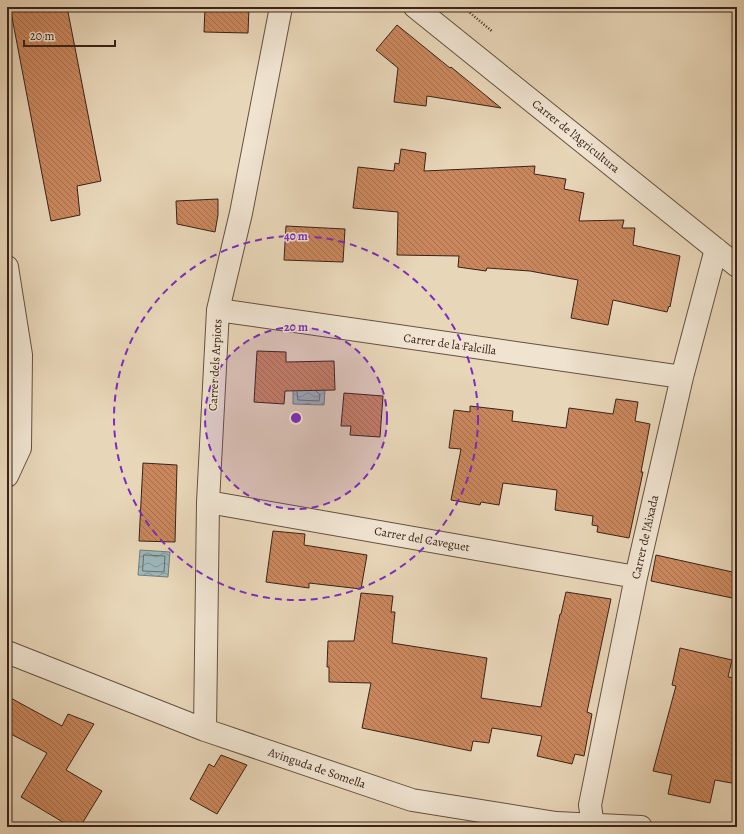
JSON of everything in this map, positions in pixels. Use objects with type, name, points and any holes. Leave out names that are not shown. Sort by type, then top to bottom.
[{"type":"street","name":"Carrer dels Arpiots","points":[[205,730],[208,502],[218,310],[241,214],[281,7]]},
{"type":"street","name":"Carrer de l'Agricultura","points":[[415,7],[737,266]]},
{"type":"street","name":"Carrer de l'Aixada","points":[[593,825],[590,805],[636,577],[682,377],[716,249]]},
{"type":"street","points":[[7,267],[21,355],[20,448],[7,476]]},
{"type":"street","name":"Carrer de la Falcilla","points":[[218,310],[682,377]]},
{"type":"street","name":"Carrer del Caveguet","points":[[208,502],[636,577]]},
{"type":"street","name":"Avinguda de Somella","points":[[7,652],[205,730],[412,800],[556,823],[641,827]]},
{"type":"water","points":[[293,380],[325,390],[324,405],[293,404]]},
{"type":"water","points":[[140,550],[170,552],[168,577],[138,575]]},
{"type":"building","points":[[10,7],[67,7],[101,181],[77,186],[80,215],[51,221]]},
{"type":"building","points":[[205,7],[249,7],[248,33],[204,32]]},
{"type":"building","points":[[397,25],[501,108],[427,96],[426,106],[394,102],[398,68],[376,50]]},
{"type":"building","points":[[401,149],[426,153],[424,171],[535,166],[534,174],[566,179],[564,189],[584,193],[579,221],[624,220],[622,228],[635,228],[633,245],[680,256],[670,307],[669,306],[667,312],[613,300],[608,325],[571,318],[578,280],[530,271],[487,268],[486,271],[458,267],[459,256],[397,255],[398,212],[353,208],[358,167],[394,171],[395,163],[399,164]]},
{"type":"building","points":[[218,199],[218,215],[215,232],[177,224],[176,201]]},
{"type":"building","points":[[286,226],[345,229],[343,262],[284,260]]},
{"type":"building","points":[[257,351],[286,352],[286,362],[334,361],[335,390],[285,391],[284,404],[254,402]]},
{"type":"building","points":[[344,393],[383,396],[380,437],[350,435],[351,426],[341,426]]},
{"type":"building","points":[[616,399],[638,402],[635,421],[650,424],[641,472],[643,472],[629,538],[597,532],[598,526],[592,525],[593,516],[555,510],[557,490],[503,483],[499,505],[481,502],[480,505],[451,500],[461,449],[449,448],[454,410],[470,412],[470,406],[513,411],[512,421],[566,428],[569,408],[613,414]]},
{"type":"building","points":[[143,463],[177,465],[175,542],[139,541]]},
{"type":"building","points":[[273,531],[305,534],[304,545],[367,555],[361,589],[309,583],[309,588],[266,582]]},
{"type":"building","points":[[656,555],[737,573],[737,599],[651,581]]},
{"type":"building","points":[[566,592],[611,599],[587,712],[592,714],[584,756],[575,754],[572,764],[537,756],[542,736],[492,728],[489,743],[473,741],[471,751],[362,728],[371,683],[329,682],[329,667],[327,667],[328,641],[354,641],[361,593],[393,596],[391,612],[395,612],[392,643],[487,658],[481,698],[541,707]]},
{"type":"building","points":[[680,648],[732,660],[728,677],[737,678],[737,784],[715,780],[710,803],[668,794],[672,775],[653,771],[676,686],[672,685]]},
{"type":"building","points":[[7,696],[62,726],[68,714],[94,724],[66,770],[102,791],[80,827],[71,827],[21,797],[47,753],[7,732]]},
{"type":"building","points":[[221,755],[247,765],[217,814],[190,799],[209,764],[214,767]]}]
